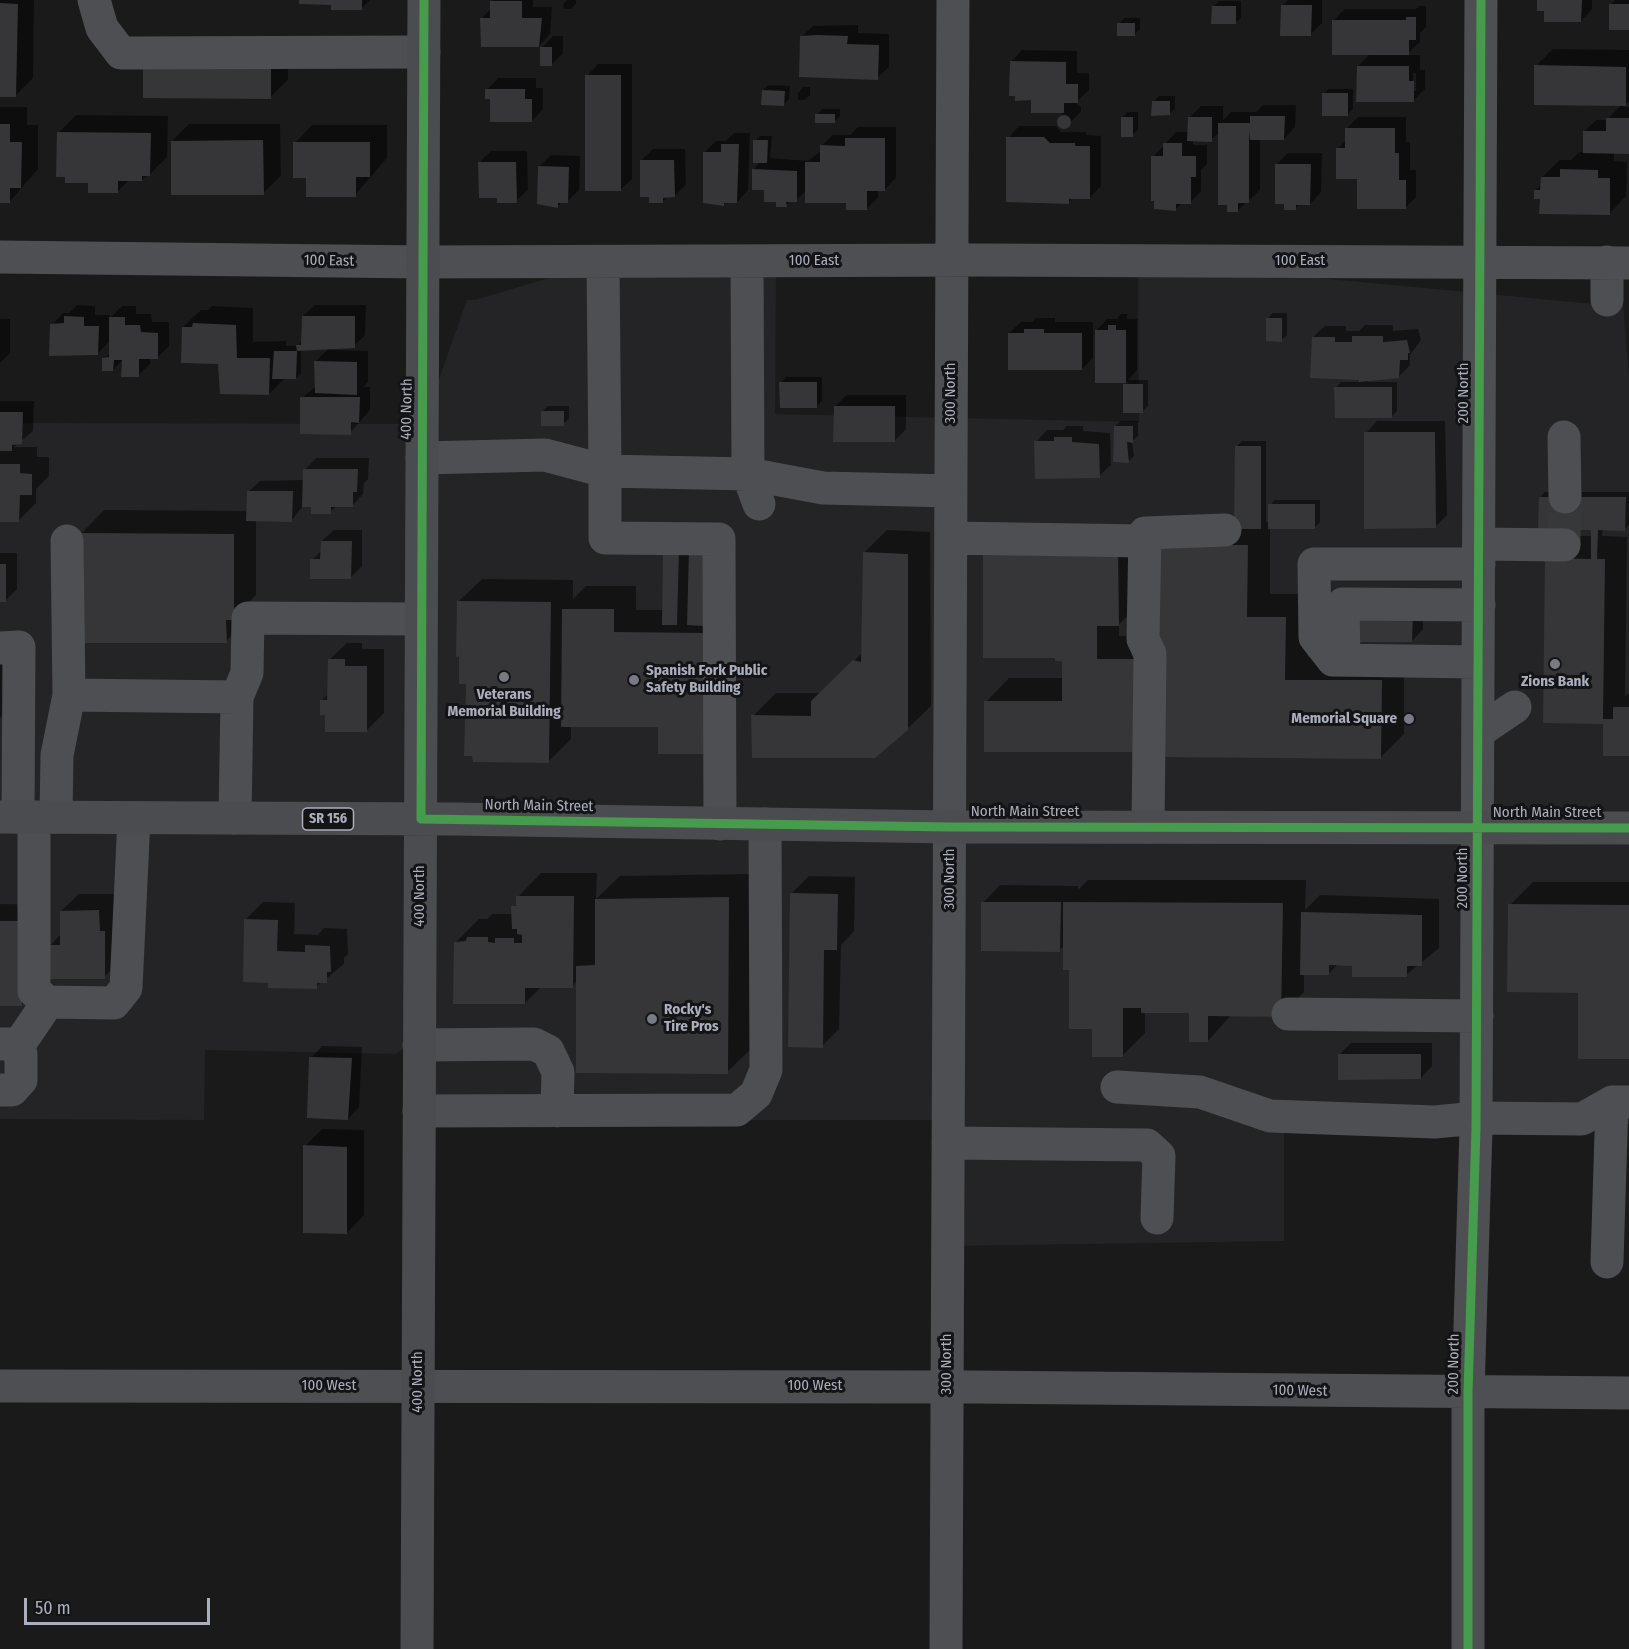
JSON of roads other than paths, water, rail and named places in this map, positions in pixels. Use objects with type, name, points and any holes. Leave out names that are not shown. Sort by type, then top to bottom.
[{"type":"main road","name":"400 North","points":[[417,1649],[424,0]]},
{"type":"main road","name":"North Main Street","points":[[27,817],[421,819],[950,827],[1629,828]]},
{"type":"street","points":[[94,0],[102,28],[121,53],[424,52]]},
{"type":"street","name":"300 North","points":[[946,1649],[953,0]]},
{"type":"street","name":"200 North","points":[[1468,1649],[1468,1393],[1477,1016],[1481,0]]},
{"type":"street","name":"100 East","points":[[0,257],[423,262],[952,260],[1618,262]]},
{"type":"street","points":[[747,261],[754,489]]},
{"type":"street","points":[[603,262],[605,538],[719,539],[720,824]]},
{"type":"street","points":[[1607,300],[1618,262]]},
{"type":"street","points":[[1564,437],[1565,496]]},
{"type":"street","points":[[422,458],[545,455],[605,471],[754,489],[951,491]]},
{"type":"street","points":[[1148,827],[1150,654],[1143,639],[1145,533],[1225,530]]},
{"type":"street","points":[[951,538],[1145,541]]},
{"type":"street","points":[[27,817],[57,755],[69,695],[67,541]]},
{"type":"street","points":[[1478,662],[1333,660],[1315,637],[1314,564],[1479,554],[1564,545]]},
{"type":"street","points":[[1344,660],[1343,604],[1479,605]]},
{"type":"street","points":[[234,818],[237,697],[247,673],[248,618],[422,620]]},
{"type":"street","points":[[0,648],[19,647],[34,990],[48,1002],[114,1003],[126,988],[134,818]]},
{"type":"street","points":[[69,695],[237,697]]},
{"type":"street","points":[[1478,732],[1515,707]]},
{"type":"street","points":[[419,1111],[737,1110],[756,1094],[766,1070],[765,824]]},
{"type":"street","points":[[0,1090],[12,1090],[21,1080],[21,1054],[8,1047],[48,1002]]},
{"type":"street","points":[[1288,1014],[1477,1016]]},
{"type":"street","points":[[419,1045],[534,1044],[548,1051],[558,1072],[557,1111]]},
{"type":"street","points":[[1117,1087],[1200,1092],[1269,1116],[1435,1122],[1476,1118],[1582,1119],[1621,1102],[1608,1262]]},
{"type":"street","points":[[948,1143],[1147,1145],[1158,1156],[1157,1218]]},
{"type":"street","name":"100 West","points":[[0,1386],[946,1387],[1629,1393]]},
{"type":"tunnel","points":[[1564,545],[1565,497]]},
{"type":"place","name":"Zions Bank","points":[[1555,664]]},
{"type":"place","name":"Veterans Memorial Building","points":[[504,677]]},
{"type":"place","name":"Spanish Fork Public Safety Building","points":[[634,680]]},
{"type":"place","name":"Memorial Square","points":[[1409,719]]},
{"type":"place","name":"Rocky's Tire Pros","points":[[652,1019]]}]
